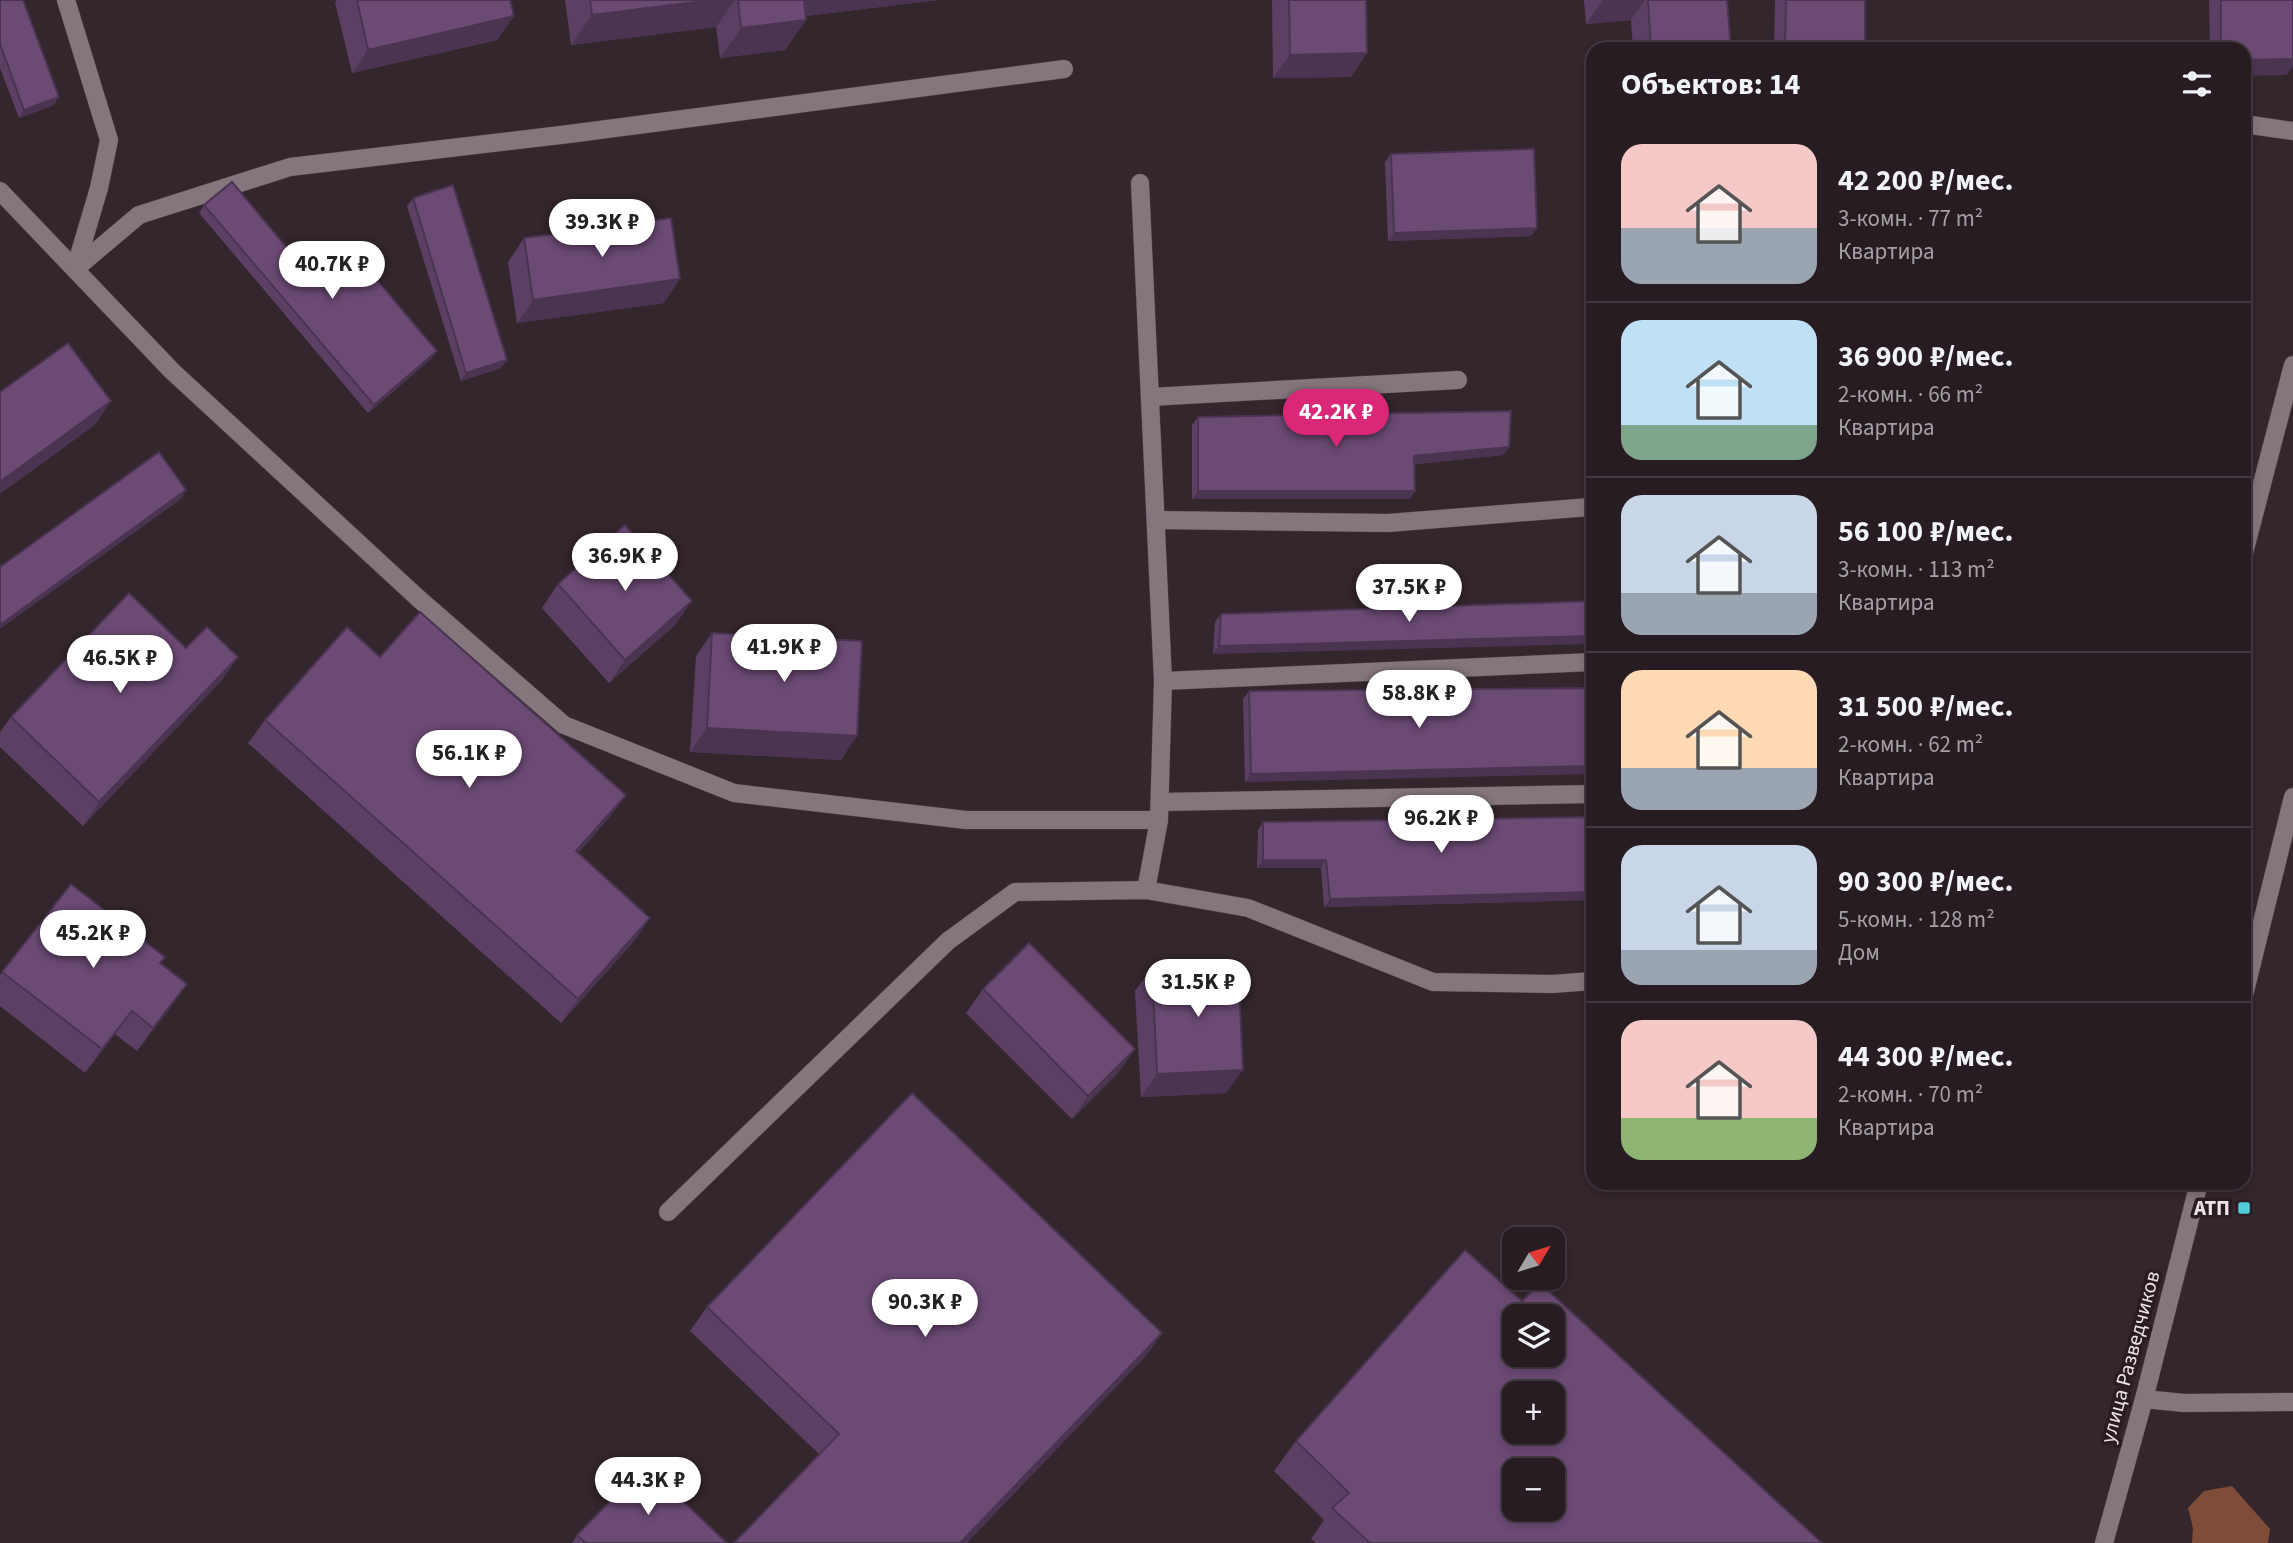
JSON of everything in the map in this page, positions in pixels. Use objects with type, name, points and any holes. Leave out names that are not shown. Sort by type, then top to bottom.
[{"type":"street","points":[[66,0],[109,141],[99,188],[75,269]]},
{"type":"street","points":[[75,269],[139,215],[290,167],[583,133],[1064,69]]},
{"type":"street","points":[[2251,125],[2293,131]]},
{"type":"street","points":[[1140,183],[1163,681],[1159,820],[1146,890]]},
{"type":"street","points":[[0,191],[172,371],[419,599],[564,725],[734,793],[966,820],[1159,820]]},
{"type":"street","points":[[2251,526],[2293,365]]},
{"type":"street","points":[[1150,397],[1458,380]]},
{"type":"street","points":[[1156,520],[1388,523],[1586,507]]},
{"type":"street","points":[[1163,681],[1586,662]]},
{"type":"street","points":[[1160,802],[1586,794]]},
{"type":"street","points":[[2251,947],[2293,797]]},
{"type":"street","points":[[668,1212],[948,941],[1015,892],[1146,890],[1248,908],[1433,982],[1552,984],[1586,981]]},
{"type":"street","name":"улица Разведчиков","points":[[2104,1543],[2197,1190]]},
{"type":"street","points":[[2144,1399],[2184,1403],[2293,1402]]},
{"type":"shaded area","points":[[2232,1486],[2270,1529],[2268,1543],[2192,1543],[2193,1528],[2188,1508],[2204,1491]]},
{"type":"building","points":[[0,0],[23,0],[59,97],[24,110],[0,44]]},
{"type":"building","points":[[357,0],[510,0],[514,16],[368,50]]},
{"type":"building","points":[[590,0],[712,0],[592,15]]},
{"type":"building","points":[[738,0],[804,0],[806,20],[741,28]]},
{"type":"building","points":[[1289,0],[1366,0],[1367,53],[1290,55]]},
{"type":"building","points":[[1648,0],[1727,0],[1730,42],[1651,42]]},
{"type":"building","points":[[1786,0],[1865,0],[1865,42],[1785,42]]},
{"type":"building","points":[[2221,0],[2293,0],[2293,59],[2251,60],[2251,42],[2221,42]]},
{"type":"building","points":[[1534,149],[1537,228],[1394,233],[1391,154]]},
{"type":"building","points":[[232,182],[308,273],[345,242],[437,351],[374,405],[204,205]]},
{"type":"building","points":[[453,185],[507,360],[466,373],[413,198]]},
{"type":"building","points":[[671,218],[680,279],[533,300],[524,238]]},
{"type":"building","points":[[68,343],[111,401],[0,482],[0,392]]},
{"type":"building","points":[[1511,411],[1509,447],[1414,456],[1415,491],[1198,491],[1198,417]]},
{"type":"building","points":[[159,452],[186,490],[0,625],[0,567]]},
{"type":"building","points":[[625,525],[692,601],[625,660],[558,584]]},
{"type":"building","points":[[129,593],[186,648],[207,627],[238,657],[99,802],[11,717]]},
{"type":"building","points":[[1586,601],[1586,636],[1219,646],[1221,614]]},
{"type":"building","points":[[420,612],[626,795],[576,851],[650,918],[578,999],[265,720],[347,627],[380,657]]},
{"type":"building","points":[[712,633],[862,641],[857,736],[707,728]]},
{"type":"building","points":[[1586,688],[1586,766],[1251,774],[1249,691]]},
{"type":"building","points":[[1586,817],[1586,892],[1330,899],[1326,860],[1263,860],[1263,822]]},
{"type":"building","points":[[71,884],[165,957],[160,963],[187,984],[153,1028],[132,1011],[102,1049],[2,972]]},
{"type":"building","points":[[1029,943],[1135,1049],[1088,1096],[983,989]]},
{"type":"building","points":[[1238,963],[1243,1070],[1157,1074],[1152,968]]},
{"type":"building","points":[[912,1093],[1162,1333],[960,1543],[734,1543],[839,1434],[707,1307]]},
{"type":"building","points":[[1465,1250],[1502,1283],[1502,1290],[1510,1290],[1522,1301],[1533,1290],[1548,1290],[1563,1304],[1502,1304],[1502,1367],[1565,1367],[1565,1306],[1822,1543],[1370,1543],[1332,1508],[1349,1493],[1296,1441]]},
{"type":"building","points":[[645,1465],[727,1543],[586,1543],[577,1535]]},
{"type":"place","name":"АТП","points":[[2244,1208]]}]
